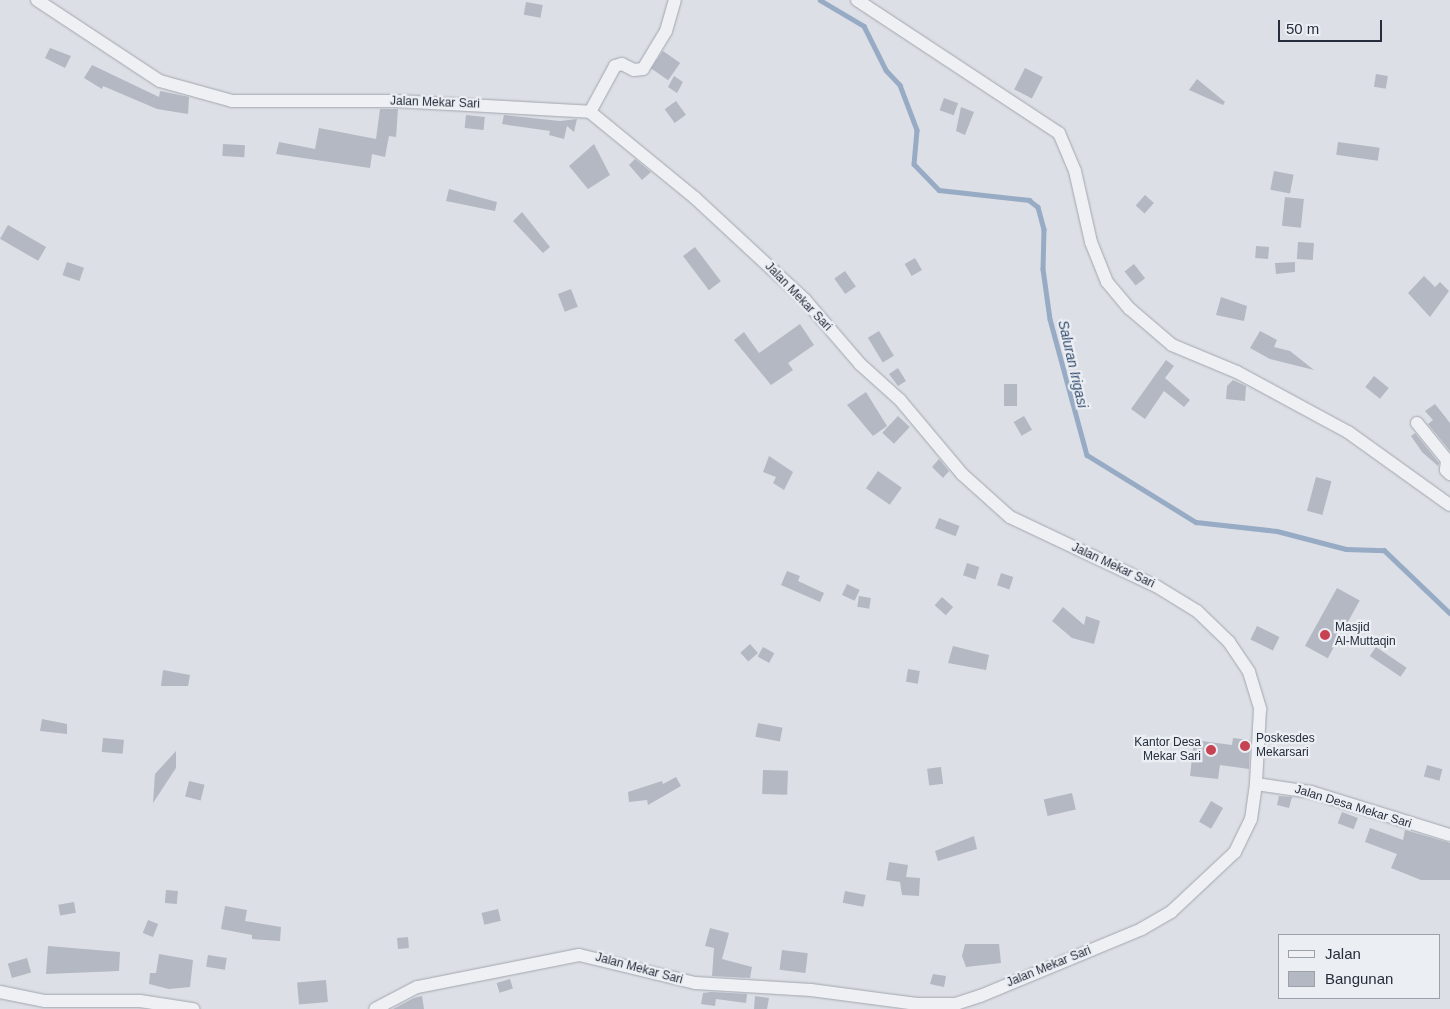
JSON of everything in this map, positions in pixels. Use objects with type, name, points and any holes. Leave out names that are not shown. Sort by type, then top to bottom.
[{"type":"street","name":"Jalan Mekar Sari","points":[[37,0],[160,81],[232,101],[396,101],[590,112],[695,198],[805,300],[860,364],[900,400],[956,468],[1010,517],[1156,586],[1197,611],[1229,642],[1249,672],[1260,709],[1256,784],[1251,819],[1241,845],[1171,912],[1142,929],[956,1004],[917,1004],[811,990],[695,983],[580,955],[417,987],[375,1009]]},
{"type":"street","points":[[590,112],[615,66],[622,64],[637,71],[643,69],[666,31],[675,0]]},
{"type":"street","points":[[857,0],[1059,133],[1075,171],[1090,242],[1107,282],[1130,309],[1172,345],[1237,372],[1348,432],[1448,501]]},
{"type":"street","points":[[1417,424],[1447,460],[1446,470],[1450,474]]},
{"type":"street","name":"Jalan Desa Mekar Sari","points":[[1256,784],[1311,792],[1450,835]]},
{"type":"street","points":[[0,992],[45,1001],[140,1001],[193,1009]]},
{"type":"building","points":[[526,2],[543,5],[540,18],[524,15]]},
{"type":"building","points":[[50,48],[71,56],[65,68],[45,58]]},
{"type":"building","points":[[663,51],[680,63],[668,80],[651,68]]},
{"type":"building","points":[[92,65],[159,97],[160,91],[189,97],[188,114],[157,109],[103,86],[102,89],[84,78]]},
{"type":"building","points":[[1025,68],[1043,77],[1032,98],[1014,89]]},
{"type":"building","points":[[1376,74],[1388,76],[1386,89],[1374,87]]},
{"type":"building","points":[[674,76],[683,82],[677,93],[668,87]]},
{"type":"building","points":[[1197,79],[1225,102],[1223,105],[1189,90]]},
{"type":"building","points":[[944,98],[958,103],[954,115],[940,110]]},
{"type":"building","points":[[676,101],[686,115],[675,123],[665,109]]},
{"type":"building","points":[[961,107],[974,112],[965,135],[956,131]]},
{"type":"building","points":[[380,109],[398,109],[396,137],[389,136],[385,157],[372,154],[370,168],[276,154],[279,142],[315,149],[319,128],[376,139]]},
{"type":"building","points":[[466,115],[485,117],[484,130],[465,128]]},
{"type":"building","points":[[504,115],[560,121],[577,119],[574,132],[567,126],[564,139],[549,135],[550,131],[502,124]]},
{"type":"building","points":[[1338,142],[1380,148],[1378,161],[1336,155]]},
{"type":"building","points":[[223,144],[245,145],[244,157],[222,156]]},
{"type":"building","points":[[594,144],[610,175],[588,189],[569,166]]},
{"type":"building","points":[[635,159],[651,172],[642,180],[629,165]]},
{"type":"building","points":[[1274,171],[1294,175],[1290,193],[1270,190]]},
{"type":"building","points":[[449,189],[497,202],[495,211],[446,201]]},
{"type":"building","points":[[1145,195],[1154,203],[1145,213],[1136,205]]},
{"type":"building","points":[[1285,197],[1304,199],[1301,228],[1282,226]]},
{"type":"building","points":[[522,212],[550,247],[543,253],[513,221]]},
{"type":"building","points":[[8,225],[46,247],[38,261],[0,239]]},
{"type":"building","points":[[1298,242],[1314,243],[1313,260],[1297,259]]},
{"type":"building","points":[[1256,246],[1269,247],[1268,259],[1255,258]]},
{"type":"building","points":[[695,247],[721,281],[709,290],[683,256]]},
{"type":"building","points":[[915,258],[922,270],[912,276],[905,264]]},
{"type":"building","points":[[67,262],[84,268],[79,281],[62,275]]},
{"type":"building","points":[[1295,262],[1295,272],[1276,274],[1275,263]]},
{"type":"building","points":[[1134,264],[1145,278],[1136,286],[1125,271]]},
{"type":"building","points":[[845,271],[856,287],[845,294],[834,278]]},
{"type":"building","points":[[1424,276],[1435,287],[1440,282],[1449,291],[1430,317],[1408,293]]},
{"type":"building","points":[[571,289],[578,307],[565,312],[558,294]]},
{"type":"building","points":[[1221,297],[1247,306],[1244,321],[1216,315]]},
{"type":"building","points":[[800,324],[814,345],[788,363],[793,370],[771,385],[734,340],[744,332],[759,353]]},
{"type":"building","points":[[879,331],[894,356],[883,363],[868,338]]},
{"type":"building","points":[[1260,331],[1277,340],[1274,347],[1290,351],[1314,370],[1270,359],[1250,348]]},
{"type":"building","points":[[1166,360],[1174,366],[1165,378],[1190,400],[1184,407],[1164,391],[1145,419],[1131,409]]},
{"type":"building","points":[[898,368],[906,381],[898,386],[889,374]]},
{"type":"building","points":[[1374,376],[1389,388],[1380,399],[1365,387]]},
{"type":"building","points":[[1233,380],[1246,386],[1245,401],[1226,399],[1227,386]]},
{"type":"building","points":[[1004,384],[1017,384],[1017,406],[1004,406]]},
{"type":"building","points":[[866,392],[887,426],[873,436],[847,405]]},
{"type":"building","points":[[1435,404],[1450,423],[1450,451],[1428,424],[1433,420],[1425,411]]},
{"type":"building","points":[[898,416],[910,427],[894,444],[882,433]]},
{"type":"building","points":[[1024,416],[1032,430],[1022,436],[1014,422]]},
{"type":"building","points":[[1415,433],[1439,463],[1438,466],[1422,452],[1411,436]]},
{"type":"building","points":[[769,456],[793,472],[784,490],[773,483],[776,477],[763,472]]},
{"type":"building","points":[[939,459],[949,471],[943,478],[932,467]]},
{"type":"building","points":[[878,471],[902,488],[890,505],[866,488]]},
{"type":"building","points":[[1316,477],[1331,481],[1322,515],[1307,511]]},
{"type":"building","points":[[939,518],[960,526],[956,536],[935,528]]},
{"type":"building","points":[[967,563],[979,567],[975,579],[963,575]]},
{"type":"building","points":[[787,571],[800,576],[798,581],[824,593],[820,602],[781,585]]},
{"type":"building","points":[[1001,573],[1013,577],[1009,589],[997,585]]},
{"type":"building","points":[[847,584],[860,590],[855,601],[842,595]]},
{"type":"building","points":[[1337,588],[1360,601],[1328,658],[1305,646]]},
{"type":"building","points":[[859,596],[871,598],[869,609],[857,607]]},
{"type":"building","points":[[942,597],[953,607],[946,615],[935,605]]},
{"type":"building","points":[[1063,607],[1084,625],[1086,616],[1100,621],[1094,644],[1072,638],[1052,621]]},
{"type":"building","points":[[1257,626],[1279,637],[1273,650],[1250,639]]},
{"type":"building","points":[[750,644],[758,653],[748,662],[740,653]]},
{"type":"building","points":[[953,646],[989,655],[986,670],[948,663]]},
{"type":"building","points":[[763,647],[774,653],[769,663],[758,657]]},
{"type":"building","points":[[1376,647],[1407,668],[1401,677],[1370,656]]},
{"type":"building","points":[[908,669],[920,671],[918,684],[906,682]]},
{"type":"building","points":[[163,670],[190,675],[188,686],[161,686]]},
{"type":"building","points":[[42,719],[67,724],[67,734],[40,731]]},
{"type":"building","points":[[758,723],[783,728],[780,742],[755,737]]},
{"type":"building","points":[[103,738],[124,740],[123,754],[102,752]]},
{"type":"building","points":[[1233,738],[1250,740],[1249,769],[1220,765],[1218,779],[1190,776],[1194,740],[1232,745]]},
{"type":"building","points":[[176,751],[176,768],[153,803],[155,774]]},
{"type":"building","points":[[1427,765],[1442,769],[1439,781],[1424,777]]},
{"type":"building","points":[[941,767],[943,784],[929,786],[927,769]]},
{"type":"building","points":[[763,770],[788,771],[787,795],[762,794]]},
{"type":"building","points":[[676,777],[681,786],[648,805],[647,800],[629,802],[628,792],[662,781],[663,784]]},
{"type":"building","points":[[189,781],[205,785],[201,800],[185,797]]},
{"type":"building","points":[[1072,793],[1076,810],[1048,816],[1044,800]]},
{"type":"building","points":[[1279,796],[1292,797],[1289,808],[1277,805]]},
{"type":"building","points":[[1211,801],[1223,808],[1211,829],[1199,822]]},
{"type":"building","points":[[1342,812],[1358,818],[1354,829],[1338,823]]},
{"type":"building","points":[[1370,828],[1403,840],[1405,830],[1450,843],[1450,880],[1421,880],[1391,868],[1397,854],[1365,842]]},
{"type":"building","points":[[974,836],[977,849],[938,861],[935,851]]},
{"type":"building","points":[[889,862],[908,865],[906,877],[920,878],[919,896],[902,895],[900,882],[886,880]]},
{"type":"building","points":[[166,890],[178,891],[177,904],[165,903]]},
{"type":"building","points":[[845,891],[866,895],[863,907],[843,903]]},
{"type":"building","points":[[74,902],[76,913],[60,916],[58,905]]},
{"type":"building","points":[[225,906],[247,910],[245,921],[281,927],[280,941],[252,939],[252,935],[221,929]]},
{"type":"building","points":[[498,909],[501,921],[484,925],[482,913]]},
{"type":"building","points":[[148,920],[158,924],[153,937],[143,933]]},
{"type":"building","points":[[710,928],[729,933],[722,959],[752,967],[750,978],[712,976],[714,948],[705,946]]},
{"type":"building","points":[[408,937],[409,948],[398,949],[397,938]]},
{"type":"building","points":[[965,944],[999,944],[1001,963],[966,967],[962,956]]},
{"type":"building","points":[[48,946],[120,952],[119,971],[46,974]]},
{"type":"building","points":[[782,950],[808,953],[805,973],[780,970]]},
{"type":"building","points":[[159,954],[193,960],[190,987],[169,989],[149,984],[150,973],[156,973]]},
{"type":"building","points":[[208,955],[227,958],[225,970],[206,967]]},
{"type":"building","points":[[27,958],[31,972],[12,978],[8,964]]},
{"type":"building","points":[[933,974],[946,976],[944,987],[930,984]]},
{"type":"building","points":[[510,979],[513,989],[500,993],[497,983]]},
{"type":"building","points":[[326,980],[328,1002],[299,1004],[297,983]]},
{"type":"building","points":[[703,993],[747,994],[746,1003],[716,999],[715,1006],[701,1004]]},
{"type":"building","points":[[422,996],[424,1009],[393,1009],[414,998]]},
{"type":"building","points":[[755,996],[769,998],[767,1009],[754,1009]]},
{"type":"waterway","name":"Saluran Irigasi","points":[[820,0],[864,26],[886,70],[900,85],[917,130],[914,164],[939,190],[1029,200],[1038,207],[1044,229],[1043,269],[1050,319],[1087,455],[1196,522],[1277,531],[1346,549],[1384,550],[1450,613]]},
{"type":"place","name":"Masjid Al-Muttaqin","points":[[1325,635]]},
{"type":"place","name":"Poskesdes Mekarsari","points":[[1245,746]]},
{"type":"place","name":"Kantor Desa Mekar Sari","points":[[1211,750]]}]
